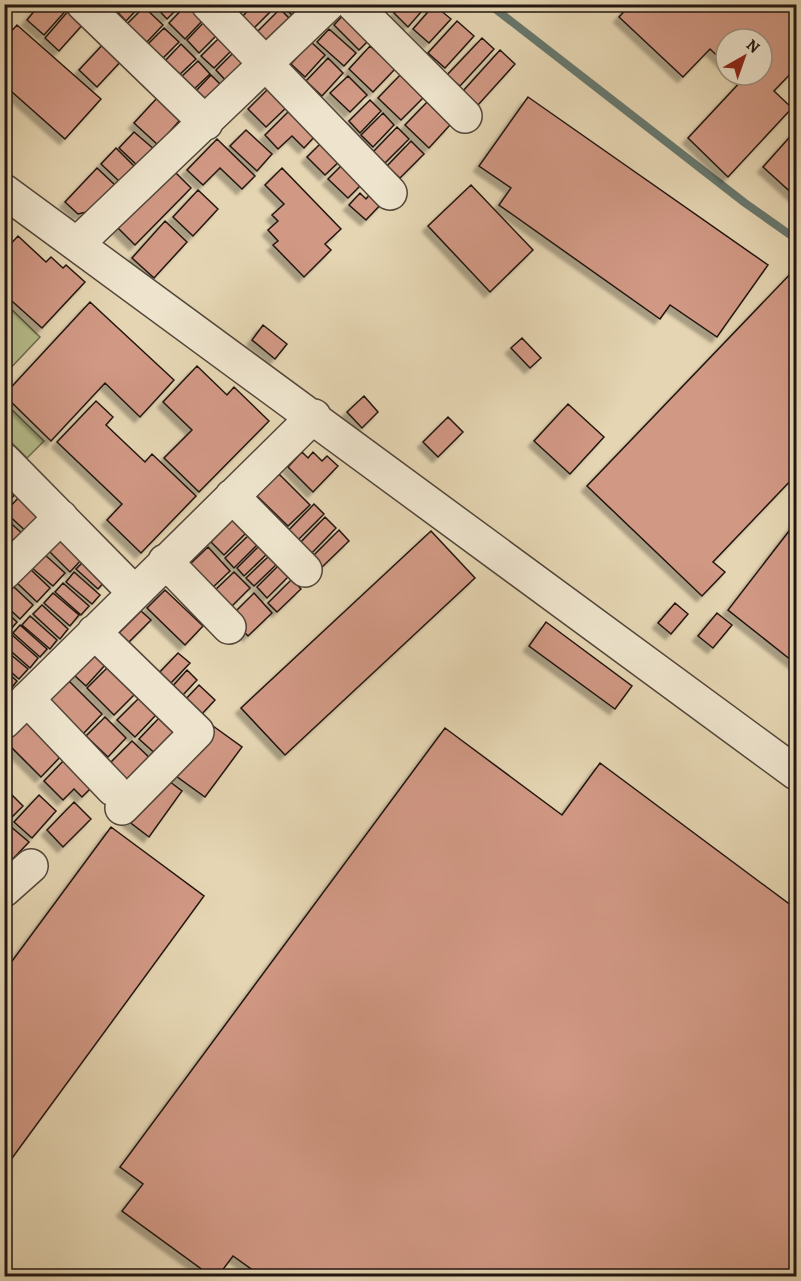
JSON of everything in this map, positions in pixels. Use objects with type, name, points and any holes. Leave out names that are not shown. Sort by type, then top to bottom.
[{"type":"street","points":[[83,4],[206,123]]},
{"type":"street","points":[[208,4],[390,193]]},
{"type":"street","points":[[77,244],[267,66],[328,4]]},
{"type":"street","points":[[353,4],[465,116]]},
{"type":"street","points":[[4,191],[314,416],[796,773]]},
{"type":"street","points":[[4,722],[314,416]]},
{"type":"street","points":[[4,460],[134,592]]},
{"type":"street","points":[[232,496],[305,570]]},
{"type":"street","points":[[4,573],[61,517]]},
{"type":"street","points":[[165,561],[229,627]]},
{"type":"street","points":[[27,699],[117,798],[197,732],[94,632]]},
{"type":"street","points":[[4,890],[31,866]]},
{"type":"green space","points":[[5,303],[40,337],[4,374]]},
{"type":"green space","points":[[5,403],[44,441],[27,458],[5,436]]},
{"type":"building","points":[[40,4],[69,7],[44,35],[27,20]]},
{"type":"building","points":[[110,4],[142,4],[126,21]]},
{"type":"building","points":[[153,4],[182,4],[167,19]]},
{"type":"building","points":[[187,4],[204,19],[185,39],[169,23]]},
{"type":"building","points":[[233,4],[249,4],[241,13]]},
{"type":"building","points":[[254,4],[276,6],[254,28],[242,17]]},
{"type":"building","points":[[281,4],[306,4],[296,19]]},
{"type":"building","points":[[402,4],[428,4],[408,27],[394,13]]},
{"type":"building","points":[[631,4],[796,4],[796,68],[774,91],[792,108],[728,177],[688,138],[736,87],[774,87],[774,27],[714,27],[714,53],[710,49],[683,77],[619,17]]},
{"type":"building","points":[[434,5],[451,19],[429,43],[413,29]]},
{"type":"building","points":[[144,7],[163,25],[146,43],[127,24]]},
{"type":"building","points":[[70,9],[85,22],[59,51],[45,38]]},
{"type":"building","points":[[280,9],[294,23],[266,43],[256,33]]},
{"type":"building","points":[[345,13],[371,38],[359,50],[334,25]]},
{"type":"building","points":[[457,21],[474,36],[445,68],[428,53]]},
{"type":"building","points":[[204,22],[217,35],[199,53],[187,40]]},
{"type":"building","points":[[17,25],[101,99],[65,139],[12,92],[4,100],[4,39]]},
{"type":"building","points":[[164,28],[179,42],[161,60],[146,46]]},
{"type":"building","points":[[329,29],[356,53],[344,66],[317,42]]},
{"type":"building","points":[[482,38],[494,49],[460,86],[447,75]]},
{"type":"building","points":[[218,39],[231,51],[214,68],[201,56]]},
{"type":"building","points":[[106,41],[124,58],[97,87],[79,70]]},
{"type":"building","points":[[311,42],[325,55],[305,77],[291,64]]},
{"type":"building","points":[[181,44],[196,59],[177,77],[163,63]]},
{"type":"building","points":[[370,46],[395,69],[373,92],[349,69]]},
{"type":"building","points":[[500,50],[515,64],[478,105],[463,91]]},
{"type":"building","points":[[233,53],[246,66],[228,83],[216,70]]},
{"type":"building","points":[[328,58],[343,73],[322,96],[306,81]]},
{"type":"building","points":[[198,61],[210,74],[191,92],[179,79]]},
{"type":"building","points":[[211,75],[225,89],[206,107],[193,94]]},
{"type":"building","points":[[400,75],[423,98],[401,120],[378,98]]},
{"type":"building","points":[[348,76],[367,95],[350,112],[330,93]]},
{"type":"building","points":[[272,85],[290,104],[266,127],[248,109]]},
{"type":"building","points":[[528,97],[768,265],[717,337],[670,305],[660,319],[499,205],[511,188],[479,166]]},
{"type":"building","points":[[157,98],[180,120],[158,145],[134,123]]},
{"type":"building","points":[[370,100],[381,111],[360,133],[349,121]]},
{"type":"building","points":[[427,102],[450,125],[429,148],[405,125]]},
{"type":"building","points":[[293,107],[318,133],[304,148],[292,136],[278,149],[265,135]]},
{"type":"building","points":[[383,113],[394,125],[373,147],[361,135]]},
{"type":"building","points":[[397,127],[409,139],[385,163],[373,152]]},
{"type":"building","points":[[246,130],[272,154],[257,171],[230,146]]},
{"type":"building","points":[[796,130],[796,197],[763,167]]},
{"type":"building","points":[[134,132],[155,150],[139,167],[119,148]]},
{"type":"building","points":[[217,139],[255,176],[242,189],[220,168],[203,185],[187,170]]},
{"type":"building","points":[[411,141],[424,154],[400,178],[387,166]]},
{"type":"building","points":[[330,143],[344,157],[325,175],[307,157],[320,144],[324,148]]},
{"type":"building","points":[[116,148],[135,167],[121,183],[101,164]]},
{"type":"building","points":[[346,161],[366,180],[348,198],[328,179]]},
{"type":"building","points":[[97,168],[115,185],[91,211],[78,214],[65,202]]},
{"type":"building","points":[[282,168],[341,229],[325,244],[331,250],[304,277],[273,245],[278,241],[268,230],[278,221],[272,215],[284,204],[265,185]]},
{"type":"building","points":[[173,170],[191,188],[135,245],[117,227]]},
{"type":"building","points":[[471,185],[533,250],[490,292],[428,226]]},
{"type":"building","points":[[198,190],[218,209],[193,236],[173,217]]},
{"type":"building","points":[[374,190],[385,200],[366,220],[349,205],[360,193],[366,199]]},
{"type":"building","points":[[165,221],[187,242],[154,278],[132,258]]},
{"type":"building","points":[[18,236],[46,262],[51,257],[63,268],[66,265],[85,282],[42,328],[4,294],[4,251]]},
{"type":"building","points":[[796,268],[796,475],[713,562],[725,572],[702,596],[587,486]]},
{"type":"building","points":[[90,302],[174,380],[140,417],[105,383],[51,441],[4,395]]},
{"type":"building","points":[[263,325],[287,344],[275,359],[252,340]]},
{"type":"building","points":[[522,338],[541,358],[530,368],[511,348]]},
{"type":"building","points":[[197,366],[227,395],[234,387],[269,421],[199,492],[164,458],[192,430],[163,402]]},
{"type":"building","points":[[364,396],[378,412],[362,428],[347,412]]},
{"type":"building","points":[[96,401],[113,417],[106,425],[145,462],[152,454],[196,496],[141,553],[107,520],[122,504],[57,442]]},
{"type":"building","points":[[568,404],[604,437],[570,474],[534,441]]},
{"type":"building","points":[[448,417],[463,432],[438,457],[423,442]]},
{"type":"building","points":[[302,452],[308,458],[313,452],[322,461],[327,456],[338,466],[313,492],[288,467]]},
{"type":"building","points":[[279,474],[310,505],[288,526],[257,496]]},
{"type":"building","points":[[4,475],[20,489],[5,505],[4,504]]},
{"type":"building","points":[[22,494],[46,516],[29,534],[5,512]]},
{"type":"building","points":[[314,504],[324,514],[294,544],[285,534]]},
{"type":"building","points":[[236,516],[250,529],[224,555],[211,542]]},
{"type":"building","points":[[4,517],[25,536],[16,546],[4,536]]},
{"type":"building","points":[[325,517],[336,528],[308,557],[297,546]]},
{"type":"building","points":[[796,522],[796,664],[728,610]]},
{"type":"building","points":[[339,530],[349,541],[320,569],[310,559]]},
{"type":"building","points":[[431,531],[475,578],[285,755],[241,708]]},
{"type":"building","points":[[252,532],[261,541],[234,568],[225,558]]},
{"type":"building","points":[[62,536],[84,557],[70,572],[48,550]]},
{"type":"building","points":[[261,544],[269,552],[244,576],[237,568]]},
{"type":"building","points":[[208,547],[230,571],[210,590],[187,567]]},
{"type":"building","points":[[44,554],[65,573],[53,586],[31,567]]},
{"type":"building","points":[[270,555],[278,563],[254,586],[246,578]]},
{"type":"building","points":[[85,560],[107,579],[98,589],[76,569]]},
{"type":"building","points":[[278,566],[289,576],[267,598],[257,587]]},
{"type":"building","points":[[29,568],[50,588],[37,602],[16,582]]},
{"type":"building","points":[[74,572],[100,595],[92,604],[66,582]]},
{"type":"building","points":[[234,572],[250,588],[227,611],[211,594]]},
{"type":"building","points":[[292,579],[301,589],[277,612],[268,603]]},
{"type":"building","points":[[63,583],[89,606],[81,615],[55,592]]},
{"type":"building","points":[[14,587],[33,605],[20,619],[4,604],[4,596]]},
{"type":"building","points":[[165,590],[203,626],[185,645],[147,608]]},
{"type":"building","points":[[53,593],[79,615],[70,626],[44,603]]},
{"type":"building","points":[[254,593],[272,613],[248,636],[230,617]]},
{"type":"building","points":[[675,603],[688,614],[671,634],[658,623]]},
{"type":"building","points":[[42,605],[68,629],[60,639],[33,614]]},
{"type":"building","points":[[4,610],[17,622],[5,636],[4,636]]},
{"type":"building","points":[[141,611],[151,620],[128,643],[118,634]]},
{"type":"building","points":[[717,613],[732,625],[713,648],[698,636]]},
{"type":"building","points":[[30,616],[57,640],[50,649],[22,625]]},
{"type":"building","points":[[546,622],[632,686],[615,709],[529,646]]},
{"type":"building","points":[[20,625],[47,649],[40,657],[13,633]]},
{"type":"building","points":[[11,634],[38,658],[30,668],[4,645]]},
{"type":"building","points":[[4,649],[28,669],[19,679],[4,666]]},
{"type":"building","points":[[96,652],[107,663],[86,686],[74,675]]},
{"type":"building","points":[[178,653],[190,663],[168,686],[157,675]]},
{"type":"building","points":[[108,667],[135,694],[114,715],[87,688]]},
{"type":"building","points":[[4,670],[17,681],[9,691],[4,687]]},
{"type":"building","points":[[187,670],[197,680],[181,697],[171,688]]},
{"type":"building","points":[[69,681],[102,714],[83,734],[49,701]]},
{"type":"building","points":[[199,685],[215,700],[200,716],[184,701]]},
{"type":"building","points":[[139,698],[156,715],[135,737],[117,720]]},
{"type":"building","points":[[105,717],[126,738],[108,757],[86,736]]},
{"type":"building","points":[[159,718],[177,735],[158,756],[139,739]]},
{"type":"building","points":[[28,719],[63,754],[41,777],[6,742]]},
{"type":"building","points":[[213,726],[242,747],[205,797],[176,776]]},
{"type":"building","points":[[445,728],[562,815],[600,763],[796,909],[796,1276],[261,1276],[233,1256],[218,1276],[211,1276],[122,1211],[143,1184],[120,1167]]},
{"type":"building","points":[[132,741],[153,761],[132,784],[110,763]]},
{"type":"building","points":[[67,757],[95,784],[82,797],[74,789],[63,800],[44,781]]},
{"type":"building","points":[[161,775],[182,791],[149,837],[127,820]]},
{"type":"building","points":[[6,789],[23,806],[4,825],[4,790]]},
{"type":"building","points":[[39,795],[56,811],[32,838],[14,822]]},
{"type":"building","points":[[74,802],[91,819],[63,847],[47,830]]},
{"type":"building","points":[[10,826],[29,842],[9,863],[4,858],[4,832]]},
{"type":"building","points":[[111,827],[204,896],[7,1165],[4,1163],[4,972]]},
{"type":"waterway","points":[[489,4],[745,203],[796,239]]}]
